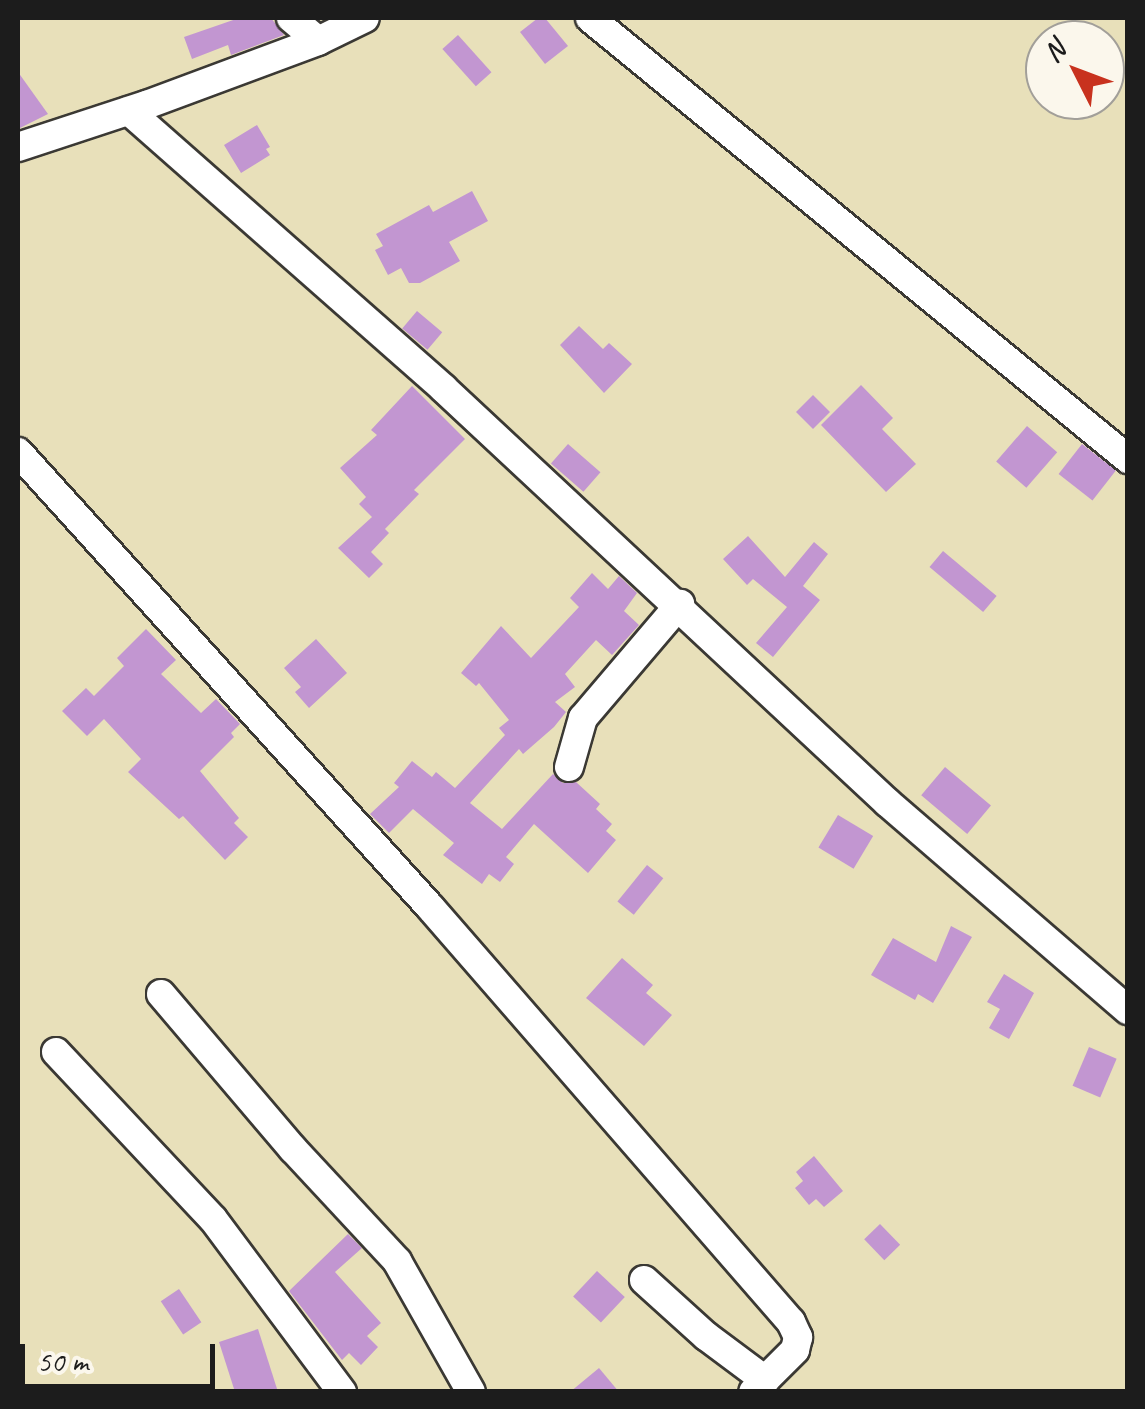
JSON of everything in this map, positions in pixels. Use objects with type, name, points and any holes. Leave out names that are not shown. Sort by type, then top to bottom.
[{"type":"street","points":[[291,18],[318,41]]},
{"type":"street","points":[[18,147],[129,111],[318,41],[365,18]]},
{"type":"street","points":[[590,18],[1128,459]]},
{"type":"street","points":[[129,111],[680,604],[888,803],[1128,1010]]},
{"type":"street","points":[[18,452],[430,907],[791,1322],[798,1338],[794,1350],[759,1386],[644,1280]]},
{"type":"street","points":[[570,767],[583,718],[680,604]]},
{"type":"street","points":[[161,994],[293,1149],[397,1261],[471,1392]]},
{"type":"street","points":[[56,1052],[213,1219],[342,1392]]},
{"type":"building","points":[[239,18],[271,18],[284,35],[231,55],[228,45],[192,59],[184,37]]},
{"type":"building","points":[[538,18],[545,18],[568,46],[545,64],[520,32]]},
{"type":"building","points":[[458,35],[491,72],[476,86],[442,49]]},
{"type":"building","points":[[18,72],[48,114],[18,129]]},
{"type":"building","points":[[257,125],[270,147],[266,149],[270,155],[241,173],[224,145]]},
{"type":"building","points":[[472,191],[488,221],[449,242],[460,261],[420,283],[409,283],[401,268],[388,275],[375,250],[383,246],[376,234],[429,205],[433,212]]},
{"type":"building","points":[[417,311],[442,332],[427,350],[402,329]]},
{"type":"building","points":[[579,326],[603,349],[609,343],[632,364],[604,393],[560,345]]},
{"type":"building","points":[[861,385],[893,418],[882,429],[916,464],[886,492],[821,425]]},
{"type":"building","points":[[412,386],[465,439],[414,490],[419,494],[385,529],[389,533],[371,552],[383,564],[369,578],[338,548],[372,517],[359,504],[366,497],[340,468],[377,435],[371,430]]},
{"type":"building","points":[[813,395],[830,412],[813,429],[796,412]]},
{"type":"building","points":[[1027,426],[1057,452],[1026,488],[996,461]]},
{"type":"building","points":[[568,444],[600,472],[583,492],[551,464]]},
{"type":"building","points":[[1082,444],[1116,470],[1092,500],[1059,474]]},
{"type":"building","points":[[748,536],[785,577],[814,542],[828,554],[803,586],[820,600],[773,657],[756,643],[787,607],[753,579],[747,585],[723,559]]},
{"type":"building","points":[[943,551],[997,596],[983,612],[930,567]]},
{"type":"building","points":[[592,573],[608,589],[619,576],[637,593],[624,611],[639,625],[612,655],[596,640],[565,674],[575,687],[555,702],[566,712],[523,754],[519,749],[470,803],[502,829],[553,774],[563,783],[576,782],[600,804],[596,809],[612,824],[606,831],[616,840],[588,873],[534,824],[506,857],[514,864],[500,882],[489,874],[482,884],[443,855],[454,843],[413,809],[389,833],[370,814],[399,787],[394,783],[412,761],[432,777],[436,772],[455,788],[505,735],[499,728],[509,720],[479,683],[476,686],[461,673],[501,626],[531,658],[579,607],[570,598]]},
{"type":"building","points":[[146,629],[176,660],[161,674],[201,713],[216,699],[240,724],[231,733],[234,737],[200,771],[239,818],[234,823],[248,837],[225,860],[183,816],[179,819],[128,772],[141,759],[104,719],[87,736],[62,711],[86,688],[94,696],[124,666],[117,658]]},
{"type":"building","points":[[316,639],[347,673],[309,708],[295,692],[301,687],[284,668]]},
{"type":"building","points":[[945,767],[991,806],[967,834],[921,795]]},
{"type":"building","points":[[838,815],[873,836],[854,869],[818,848]]},
{"type":"building","points":[[647,865],[663,878],[634,915],[617,902]]},
{"type":"building","points":[[951,926],[972,937],[933,1003],[918,994],[915,1000],[871,975],[893,938],[936,962]]},
{"type":"building","points":[[622,958],[653,985],[646,993],[672,1015],[644,1046],[586,998]]},
{"type":"building","points":[[1004,974],[1034,993],[1009,1039],[989,1028],[1000,1009],[987,1002]]},
{"type":"building","points":[[1089,1047],[1117,1059],[1100,1097],[1073,1086]]},
{"type":"building","points":[[814,1156],[843,1191],[824,1207],[816,1199],[809,1205],[795,1188],[803,1181],[796,1172]]},
{"type":"building","points":[[880,1224],[900,1245],[884,1260],[864,1239]]},
{"type":"building","points":[[348,1234],[362,1248],[335,1272],[381,1323],[367,1336],[378,1347],[361,1365],[349,1353],[342,1360],[289,1291]]},
{"type":"building","points":[[597,1271],[625,1297],[601,1323],[573,1297]]},
{"type":"building","points":[[179,1289],[201,1322],[183,1334],[161,1301]]},
{"type":"building","points":[[258,1329],[278,1392],[235,1392],[219,1342]]},
{"type":"building","points":[[599,1368],[619,1392],[570,1392]]}]
